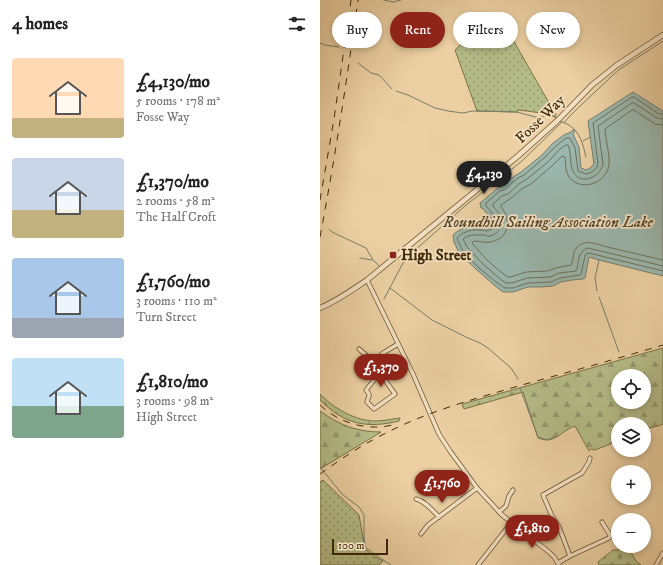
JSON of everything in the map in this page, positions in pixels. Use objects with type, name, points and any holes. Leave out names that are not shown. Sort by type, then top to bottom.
[{"type":"street","name":"Fosse Way","points":[[320,308],[328,305],[367,280],[495,176],[557,121],[592,85],[617,65],[663,35]]},
{"type":"street","points":[[367,280],[413,374],[439,434],[477,488],[499,512],[511,523],[550,552],[559,564],[570,556],[609,538],[610,535],[602,522]]},
{"type":"street","points":[[374,362],[383,353],[398,344]]},
{"type":"street","points":[[359,349],[379,368],[380,373],[395,394],[374,409],[367,402],[370,396],[366,390],[380,373]]},
{"type":"street","points":[[570,556],[559,527],[552,516],[543,495],[582,473],[590,458]]},
{"type":"street","points":[[421,534],[428,525],[477,488]]},
{"type":"street","points":[[499,512],[506,506],[509,496],[513,490]]},
{"type":"street","points":[[416,499],[420,500],[430,508],[438,517]]},
{"type":"street","points":[[478,565],[511,523]]},
{"type":"street","points":[[656,565],[663,553]]},
{"type":"green space","points":[[457,48],[518,48],[556,115],[555,117],[549,114],[519,110],[517,112],[477,111],[455,50]]},
{"type":"green space","points":[[663,348],[663,424],[651,428],[651,417],[611,417],[611,444],[595,450],[591,449],[589,451],[575,426],[552,439],[547,440],[538,438],[523,392],[464,409],[462,404]]},
{"type":"green space","points":[[320,394],[338,409],[360,419],[375,421],[400,418],[399,421],[376,424],[356,422],[338,415],[329,408],[320,400]]},
{"type":"green space","points":[[320,411],[341,424],[349,427],[364,431],[381,432],[320,469]]},
{"type":"green space","points":[[323,480],[359,515],[365,549],[383,561],[379,565],[320,565],[320,482]]},
{"type":"green space","points":[[611,552],[611,553],[631,553],[636,561],[641,565],[599,565],[598,562]]},
{"type":"water","name":"Roundhill Sailing Association Lake","points":[[633,92],[663,111],[663,276],[589,257],[585,278],[583,279],[561,282],[553,286],[528,287],[513,292],[503,292],[459,253],[454,242],[453,235],[459,230],[465,228],[482,226],[488,227],[493,224],[492,219],[481,208],[480,203],[542,155],[553,143],[574,129],[575,131],[573,134],[579,147],[581,168],[586,170],[590,168],[594,164],[588,121]]},
{"type":"waterway","points":[[384,0],[393,2],[401,0]]},
{"type":"waterway","points":[[564,123],[620,69],[663,41]]},
{"type":"waterway","points":[[320,43],[332,46]]},
{"type":"waterway","points":[[358,63],[371,73],[379,75],[392,89]]},
{"type":"waterway","points":[[396,91],[435,108],[448,111],[463,113],[473,111],[517,112],[539,118],[549,114],[558,119]]},
{"type":"waterway","points":[[560,121],[569,125],[576,132],[581,140],[586,157]]},
{"type":"waterway","points":[[414,251],[465,206],[522,161],[562,122]]},
{"type":"waterway","points":[[583,141],[590,137]]},
{"type":"waterway","points":[[329,229],[332,232],[366,248],[373,260],[379,266]]},
{"type":"waterway","points":[[384,299],[403,263],[412,253]]},
{"type":"waterway","points":[[360,258],[372,260]]},
{"type":"waterway","points":[[597,291],[595,278],[599,260]]},
{"type":"waterway","points":[[390,288],[432,320],[488,348],[511,368],[518,379]]},
{"type":"waterway","points":[[599,297],[619,352]]},
{"type":"waterway","points":[[520,388],[538,437],[547,440],[554,437]]},
{"type":"waterway","points":[[320,467],[342,494],[359,507],[364,515],[365,547],[391,565]]},
{"type":"railway","points":[[320,200],[334,119],[351,0]]},
{"type":"railway","points":[[320,237],[331,178],[358,0]]},
{"type":"railway","points":[[320,474],[372,441],[390,431],[422,417],[455,405],[663,345]]},
{"type":"railway","points":[[320,405],[328,412],[356,425],[376,427],[396,424]]},
{"type":"place","name":"High Street","points":[[393,255]]}]
